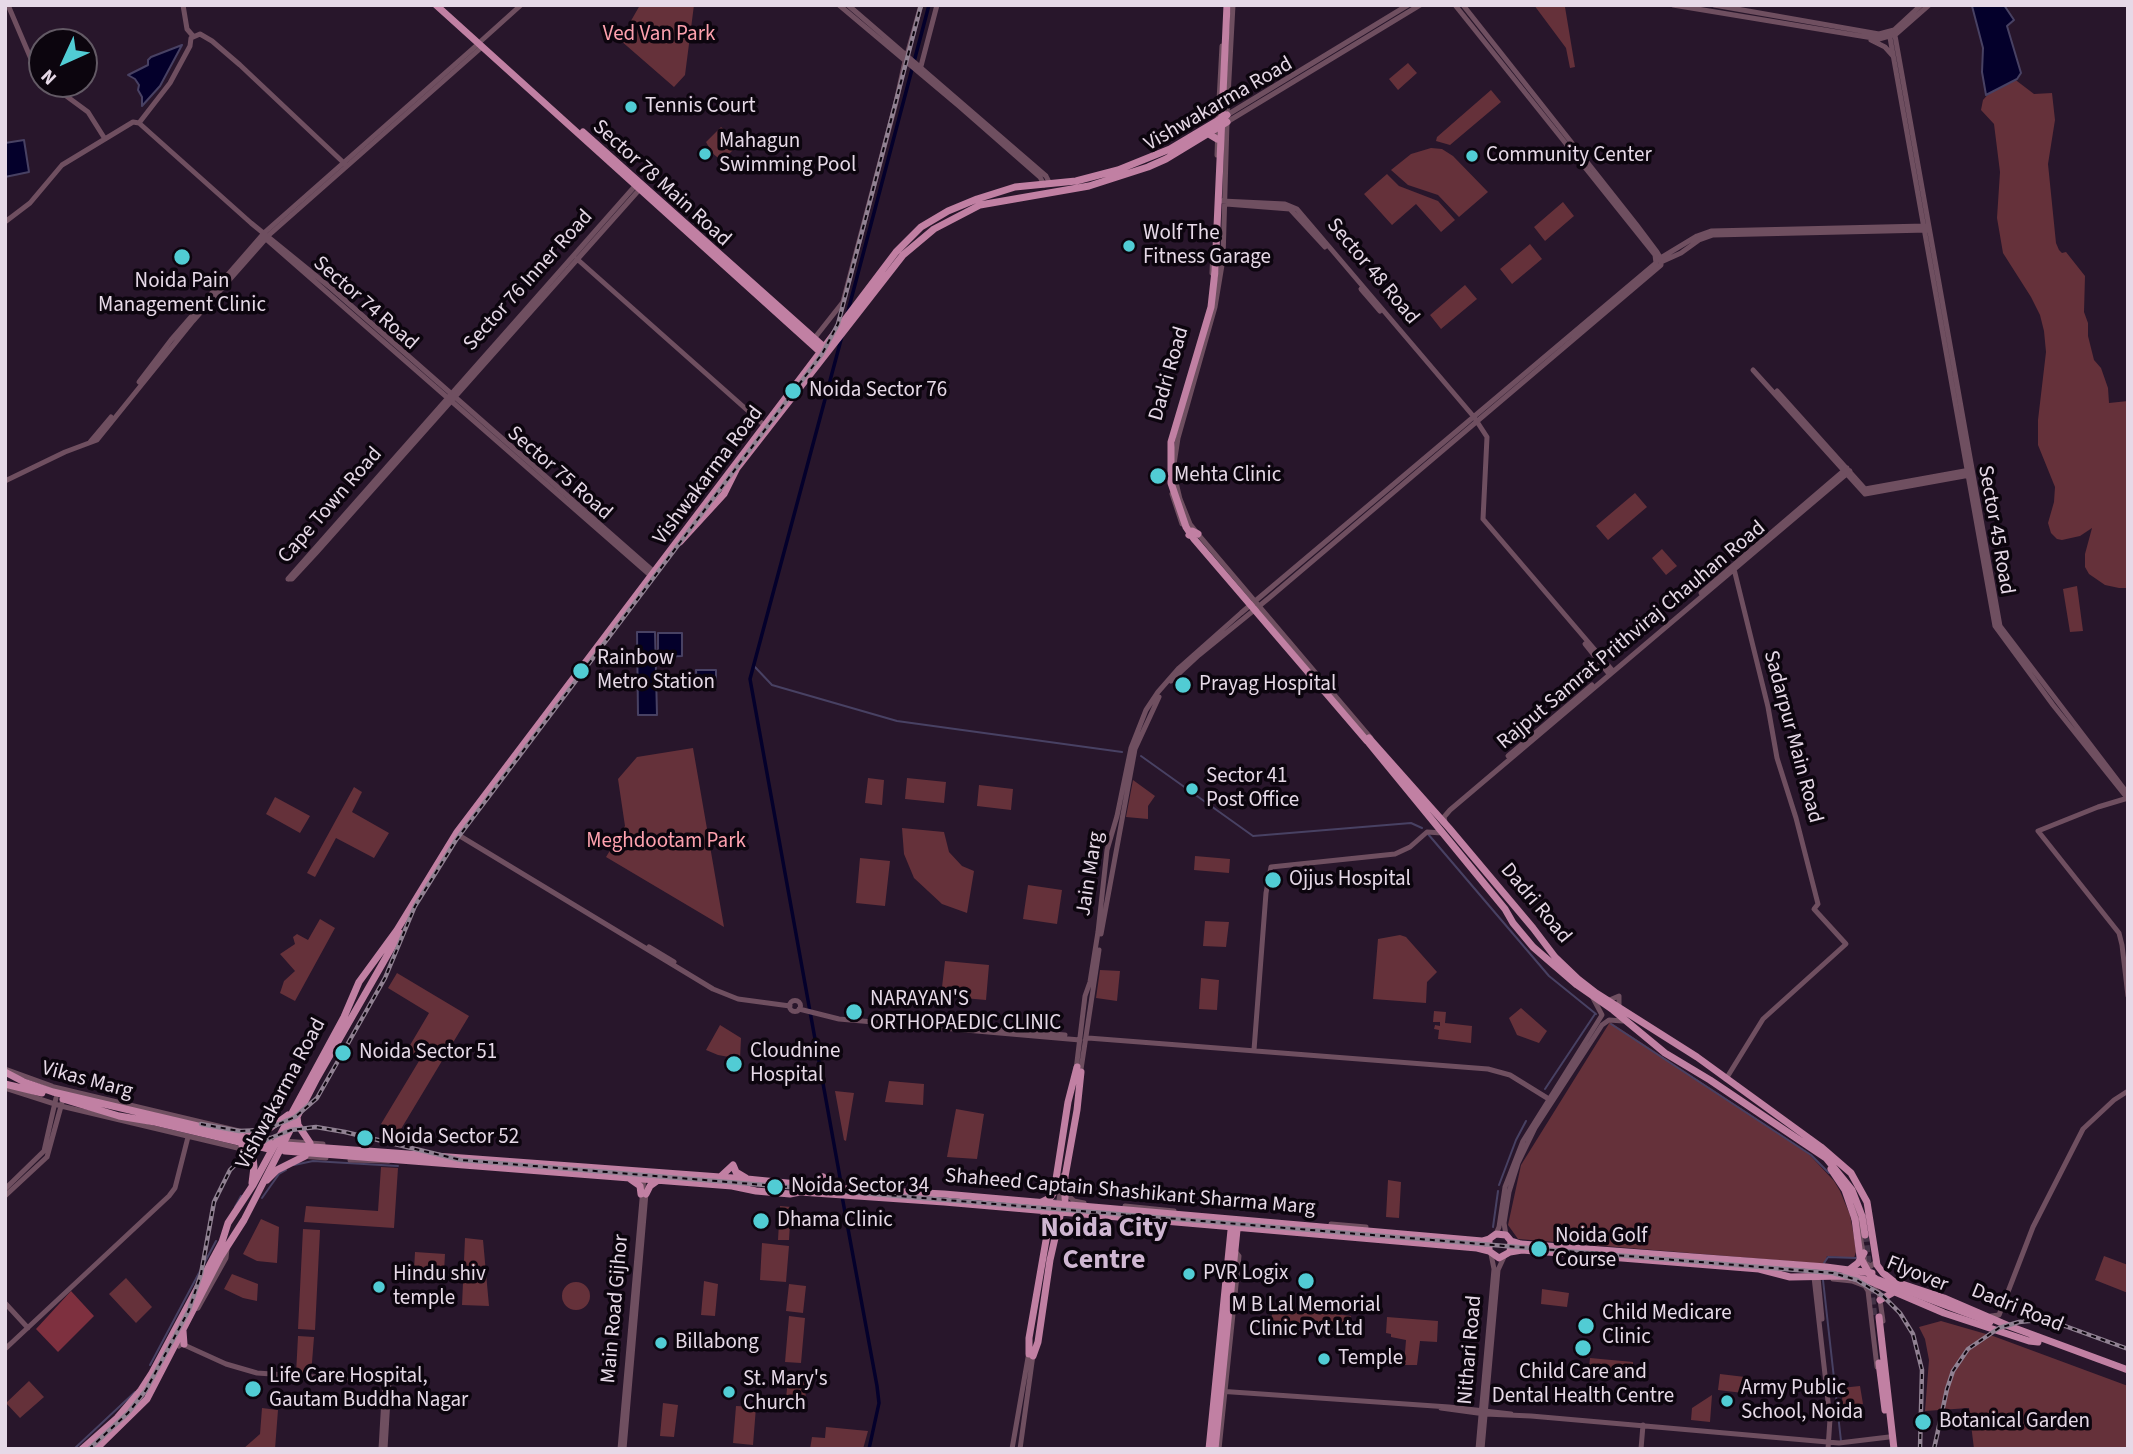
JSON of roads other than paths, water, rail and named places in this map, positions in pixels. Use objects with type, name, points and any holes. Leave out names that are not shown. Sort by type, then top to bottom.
[{"type":"main road","points":[[436,5],[481,44]]},
{"type":"main road","points":[[442,5],[481,44]]},
{"type":"main road","points":[[1228,5],[1212,295],[1200,348],[1178,415],[1170,460],[1174,494],[1192,534],[1375,748]]},
{"type":"main road","points":[[1228,5],[1221,252],[1212,311],[1175,439],[1172,457],[1174,483],[1189,526],[1196,537],[1368,740]]},
{"type":"main road","name":"Sector 78 Main Road","points":[[481,44],[753,287],[804,338],[821,349]]},
{"type":"main road","name":"Sector 78 Main Road","points":[[515,74],[637,188],[815,339],[821,349]]},
{"type":"main road","name":"Vishwakarma Road","points":[[179,1345],[185,1324],[196,1309],[225,1242],[228,1223],[242,1202],[256,1188],[356,1012],[385,952],[457,832],[680,542],[764,423],[821,349],[857,313],[903,244],[921,227],[960,202],[1015,187],[1093,178],[1170,149],[1227,118]]},
{"type":"main road","name":"Vishwakarma Road","points":[[886,270],[934,229],[980,205],[1108,181],[1166,159],[1207,134],[1218,123]]},
{"type":"main road","points":[[1207,134],[1217,139]]},
{"type":"main road","name":"Vishwakarma Road","points":[[278,1147],[359,982],[385,952],[460,835],[651,573],[738,466],[859,300],[880,279]]},
{"type":"main road","points":[[680,542],[724,494],[738,466]]},
{"type":"main road","name":"Dadri Road","points":[[1375,748],[1414,794],[1431,821],[1445,830],[1521,914],[1545,951],[1593,998],[1725,1078],[1840,1163]]},
{"type":"main road","name":"Dadri Road","points":[[1414,794],[1433,810],[1527,941],[1545,951],[1619,1008],[1629,1021],[1665,1053],[1706,1077],[1817,1153]]},
{"type":"main road","points":[[1505,909],[1523,931],[1527,932],[1530,927],[1521,914]]},
{"type":"main road","points":[[348,1006],[361,983],[366,985],[355,1007],[356,1012]]},
{"type":"main road","points":[[1629,1021],[1673,1045],[1676,1053],[1670,1053],[1629,1021]]},
{"type":"main road","points":[[1706,1077],[1681,1060],[1680,1055],[1685,1053],[1716,1072]]},
{"type":"main road","points":[[1031,1355],[1029,1338],[1048,1226],[1064,1187],[1079,1069]]},
{"type":"main road","points":[[1074,1207],[1057,1199],[1054,1192],[1079,1069]]},
{"type":"main road","name":"Vikas Marg","points":[[5,1072],[26,1085],[93,1109],[118,1110],[155,1122],[278,1147]]},
{"type":"main road","name":"Vikas Marg","points":[[5,1084],[26,1085]]},
{"type":"main road","name":"Vikas Marg","points":[[57,1098],[163,1116],[278,1147]]},
{"type":"main road","points":[[249,1133],[270,1128],[296,1106]]},
{"type":"main road","points":[[297,1116],[298,1125],[310,1143]]},
{"type":"main road","points":[[1768,1120],[1783,1127],[1784,1121]]},
{"type":"main road","name":"Shaheed Captain Shashikant Sharma Marg","points":[[278,1147],[391,1155],[622,1178],[646,1176],[658,1180],[747,1179],[814,1186],[823,1177],[842,1191]]},
{"type":"main road","points":[[245,1148],[254,1167],[256,1188]]},
{"type":"main road","points":[[1817,1153],[1840,1172],[1852,1190],[1867,1235],[1866,1212],[1857,1189],[1840,1163]]},
{"type":"main road","name":"Flyover","points":[[1817,1153],[1834,1172],[1848,1198],[1857,1225],[1862,1263],[1870,1275],[2038,1342]]},
{"type":"main road","points":[[256,1188],[277,1170],[305,1156]]},
{"type":"main road","points":[[1840,1163],[1854,1177],[1867,1202],[1877,1261],[1881,1271],[1893,1281]]},
{"type":"main road","points":[[719,1178],[733,1165],[741,1176],[747,1179]]},
{"type":"main road","name":"Shaheed Captain Shashikant Sharma Marg","points":[[508,1166],[683,1179],[778,1193],[842,1191],[944,1198],[1052,1213],[1252,1230],[1482,1241],[1492,1237],[1508,1238]]},
{"type":"main road","points":[[622,1178],[636,1182],[643,1194],[658,1180]]},
{"type":"main road","name":"Vishwakarma Road","points":[[82,1449],[117,1418],[143,1387],[225,1242],[234,1235],[255,1199],[256,1188]]},
{"type":"main road","points":[[242,1202],[239,1210],[242,1214],[255,1199]]},
{"type":"main road","name":"Shaheed Captain Shashikant Sharma Marg","points":[[1052,1213],[1074,1207],[1398,1238],[1507,1254]]},
{"type":"main road","points":[[1031,1355],[1038,1342],[1051,1260],[1052,1213]]},
{"type":"main road","points":[[225,1242],[234,1219],[237,1218],[240,1222],[234,1235]]},
{"type":"main road","points":[[1161,1222],[1187,1230]]},
{"type":"main road","points":[[1209,1449],[1220,1391],[1235,1251],[1233,1241],[1223,1230],[1214,1226]]},
{"type":"main road","points":[[1217,1449],[1233,1241],[1241,1233],[1252,1230]]},
{"type":"main road","points":[[1490,1253],[1492,1237]]},
{"type":"main road","points":[[1781,1264],[1789,1267],[1789,1273],[1522,1250],[1507,1254],[1508,1238],[1521,1244],[1849,1269],[1893,1281]]},
{"type":"main road","points":[[1849,1269],[1858,1263],[1864,1253]]},
{"type":"main road","points":[[1808,1266],[1802,1268],[1801,1273],[1816,1277]]},
{"type":"main road","points":[[1759,1269],[1790,1277],[1844,1276],[1864,1280],[1955,1316],[2038,1342]]},
{"type":"main road","name":"Dadri Road","points":[[1893,1281],[2128,1373]]},
{"type":"main road","points":[[1880,1300],[1895,1292]]},
{"type":"main road","points":[[1910,1298],[1940,1307],[1944,1305],[1942,1300],[1927,1293]]},
{"type":"main road","points":[[1955,1316],[1955,1307],[1970,1310]]},
{"type":"main road","points":[[1877,1318],[1892,1449]]},
{"type":"main road","name":"Dadri Road","points":[[2038,1342],[2128,1373]]},
{"type":"main road","points":[[96,1449],[138,1410],[179,1345]]},
{"type":"main road","points":[[143,1387],[138,1400],[141,1402],[147,1398]]},
{"type":"main road","points":[[1886,1387],[1886,1436],[1892,1449]]},
{"type":"main road","points":[[117,1418],[121,1418],[133,1404],[138,1410]]},
{"type":"street","points":[[8,5],[28,52]]},
{"type":"street","points":[[183,5],[187,29],[193,36]]},
{"type":"street","points":[[5,481],[97,440],[265,235],[481,44],[521,5]]},
{"type":"street","points":[[839,5],[920,68],[1047,185]]},
{"type":"street","points":[[848,5],[906,58]]},
{"type":"street","points":[[804,338],[810,341],[815,339],[843,302],[921,5]]},
{"type":"street","points":[[920,68],[937,5]]},
{"type":"street","name":"Dadri Road","points":[[1228,5],[1227,118],[1221,158],[1220,202],[1210,293],[1202,331],[1170,439],[1168,463],[1173,501],[1177,513],[1192,534],[1257,604],[1270,625],[1338,712],[1375,748]]},
{"type":"street","name":"Dadri Road","points":[[1221,158],[1217,139],[1228,5]]},
{"type":"street","name":"Vishwakarma Road","points":[[1227,118],[1380,18],[1408,5]]},
{"type":"street","name":"Vishwakarma Road","points":[[1227,118],[1420,5]]},
{"type":"street","points":[[1455,5],[1659,260]]},
{"type":"street","points":[[1464,5],[1659,260]]},
{"type":"street","points":[[1673,5],[1879,39],[1892,34],[1929,5]]},
{"type":"street","points":[[1714,5],[1879,34],[1892,34],[1922,5]]},
{"type":"street","points":[[193,36],[200,34],[212,41],[346,164]]},
{"type":"street","points":[[1892,34],[1893,56],[1928,228]]},
{"type":"street","points":[[1892,34],[1928,228]]},
{"type":"street","points":[[5,222],[30,203],[62,165],[133,122],[139,123],[170,83],[190,47],[193,36]]},
{"type":"street","points":[[1866,37],[1885,47],[1893,56]]},
{"type":"street","points":[[69,98],[88,112],[105,139]]},
{"type":"street","name":"Sector 74 Road","points":[[139,123],[451,397]]},
{"type":"street","name":"Sector 76 Inner Road","points":[[451,397],[580,259],[637,188]]},
{"type":"street","name":"Sector 76 Inner Road","points":[[451,397],[637,188]]},
{"type":"street","name":"Dadri Road","points":[[1192,534],[1174,478],[1175,450],[1215,307],[1225,241],[1220,202]]},
{"type":"street","name":"Sector 48 Road","points":[[1220,202],[1285,204],[1297,209],[1474,420]]},
{"type":"street","name":"Jain Marg","points":[[1084,1039],[1085,996],[1098,932],[1105,861],[1135,749],[1160,694],[1199,654],[1659,260],[1681,253],[1699,240],[1713,235],[1928,228]]},
{"type":"street","name":"Sector 45 Road","points":[[1928,228],[1995,626],[2127,796]]},
{"type":"street","points":[[580,259],[764,423]]},
{"type":"street","points":[[1847,471],[1757,369],[1754,370],[1847,471],[1862,487],[1869,489],[1971,472]]},
{"type":"street","points":[[1186,381],[1194,383]]},
{"type":"street","name":"Cape Town Road","points":[[451,397],[317,552],[292,579],[288,579],[451,397]]},
{"type":"street","name":"Sector 75 Road","points":[[451,397],[651,573]]},
{"type":"street","points":[[1474,420],[1487,437],[1483,519],[1610,671]]},
{"type":"street","name":"Rajput Samrat Prithviraj Chauhan Road","points":[[1433,810],[1443,812],[1847,471]]},
{"type":"street","name":"Rajput Samrat Prithviraj Chauhan Road","points":[[1445,830],[1444,817],[1450,810],[1847,471]]},
{"type":"street","name":"Dadri Road","points":[[1214,558],[1251,609],[1270,625],[1344,706],[1375,748]]},
{"type":"street","name":"Sadarpur Main Road","points":[[1725,1078],[1758,1024],[1845,943],[1814,909],[1818,904],[1797,818],[1777,758],[1768,707],[1734,569]]},
{"type":"street","points":[[1338,712],[1344,706]]},
{"type":"street","name":"Jain Marg","points":[[1079,1069],[1093,1000],[1123,795]]},
{"type":"street","points":[[2127,796],[2038,831],[2121,939],[2128,996]]},
{"type":"street","points":[[1406,848],[1429,827],[1431,821]]},
{"type":"street","points":[[1254,1050],[1269,869],[1278,864],[1391,854],[1406,848],[1427,832],[1445,830]]},
{"type":"street","points":[[460,835],[715,986],[738,996],[790,1004],[797,1000],[803,1009],[839,1020],[965,1028],[1493,1073],[1509,1077],[1549,1101]]},
{"type":"street","points":[[1105,861],[1108,858],[1111,860],[1111,872]]},
{"type":"street","points":[[2098,906],[2107,913],[2124,938],[2128,973]]},
{"type":"street","points":[[1088,988],[1088,1000],[1093,1000]]},
{"type":"street","points":[[1508,1238],[1504,1223],[1506,1205],[1518,1163],[1555,1088],[1602,1015],[1593,998]]},
{"type":"street","points":[[1492,1237],[1499,1227],[1505,1186],[1523,1141],[1540,1111],[1602,1025],[1614,1019],[1629,1021]]},
{"type":"street","points":[[1084,1039],[1493,1070],[1510,1075],[1539,1095]]},
{"type":"street","points":[[5,1072],[57,1098],[249,1133],[305,1156],[381,1162],[391,1155]]},
{"type":"street","points":[[5,1084],[188,1137],[245,1148],[310,1143],[391,1155]]},
{"type":"street","points":[[1539,1095],[1555,1088]]},
{"type":"street","points":[[1984,1316],[1999,1315],[2033,1227],[2083,1129],[2114,1100],[2128,1092]]},
{"type":"street","points":[[2004,1324],[2002,1317],[2029,1246],[2082,1137],[2088,1127],[2128,1092]]},
{"type":"street","points":[[1539,1095],[1540,1111]]},
{"type":"street","points":[[5,1189],[44,1151],[57,1098]]},
{"type":"street","points":[[5,1196],[47,1157],[57,1098]]},
{"type":"street","points":[[155,1122],[162,1127],[245,1148]]},
{"type":"street","points":[[5,1349],[175,1188],[188,1137]]},
{"type":"street","points":[[1840,1172],[1856,1209],[1867,1265],[1874,1265],[1877,1261]]},
{"type":"street","name":"Main Road Gijhor","points":[[622,1449],[623,1368],[646,1176]]},
{"type":"street","points":[[1064,1187],[1068,1197],[1081,1203],[1453,1235],[1464,1240]]},
{"type":"street","name":"Main Road Gijhor","points":[[622,1449],[643,1194]]},
{"type":"street","name":"Nithari Road","points":[[1484,1403],[1494,1269],[1490,1253]]},
{"type":"street","name":"Nithari Road","points":[[1480,1449],[1481,1414],[1498,1270],[1507,1254]]},
{"type":"street","points":[[1829,1276],[1862,1284],[1868,1291],[1878,1377],[1886,1387]]},
{"type":"street","points":[[1816,1277],[1830,1419],[1829,1444]]},
{"type":"street","points":[[1868,1291],[1871,1288],[1877,1290],[1880,1300],[1889,1376],[1886,1387]]},
{"type":"street","points":[[5,1303],[28,1328]]},
{"type":"street","points":[[179,1345],[257,1373],[387,1384],[383,1449]]},
{"type":"street","points":[[1012,1449],[1031,1355]]},
{"type":"street","points":[[1020,1449],[1031,1355]]},
{"type":"street","points":[[1220,1391],[1643,1425],[1829,1444],[1886,1436]]},
{"type":"street","points":[[1481,1414],[1484,1403],[1494,1413]]},
{"type":"street","points":[[1481,1414],[1494,1413]]},
{"type":"street","points":[[1641,1449],[1643,1425]]},
{"type":"waterway","points":[[848,311],[929,5]]},
{"type":"waterway","points":[[841,1183],[750,679],[842,336]]},
{"type":"waterway","points":[[754,666],[772,685],[897,721],[1122,752]]},
{"type":"waterway","points":[[1141,756],[1253,836],[1411,823],[1422,828]]},
{"type":"waterway","points":[[1428,834],[1549,976],[1596,1014]]},
{"type":"waterway","points":[[1545,1089],[1595,1014]]},
{"type":"waterway","points":[[1611,1024],[1811,1155],[1829,1173]]},
{"type":"waterway","points":[[1499,1185],[1526,1121]]},
{"type":"waterway","points":[[294,1165],[313,1161],[398,1166]]},
{"type":"waterway","points":[[262,1198],[279,1174],[286,1170]]},
{"type":"waterway","points":[[1493,1227],[1498,1191]]},
{"type":"waterway","points":[[235,1207],[241,1196]]},
{"type":"waterway","points":[[842,1196],[879,1403],[869,1449]]},
{"type":"waterway","points":[[150,1365],[216,1241]]},
{"type":"waterway","points":[[1824,1263],[1828,1257],[1856,1258]]},
{"type":"waterway","points":[[1823,1280],[1841,1441]]},
{"type":"waterway","points":[[74,1449],[135,1392]]},
{"type":"tunnel","points":[[1052,1216],[1055,1199]]},
{"type":"tunnel","points":[[1865,1235],[1874,1318]]},
{"type":"railway","points":[[201,1124],[239,1131],[265,1130],[295,1117],[317,1098],[385,978],[415,906],[456,840],[822,354],[838,324],[921,5]]},
{"type":"railway","points":[[89,1449],[128,1413],[146,1390],[189,1310],[201,1274],[214,1202],[230,1170],[247,1153],[268,1139],[291,1130],[316,1127],[461,1160],[1833,1273],[1857,1280],[1883,1296],[1900,1313],[1913,1334],[1922,1370],[1920,1449]]},
{"type":"railway","points":[[1934,1449],[1953,1371],[1968,1349],[1999,1328],[2039,1320],[2065,1326],[2128,1349]]},
{"type":"place","name":"Tennis Court","points":[[631,107]]},
{"type":"place","name":"Mahagun Swimming Pool","points":[[705,154]]},
{"type":"place","name":"Community Center","points":[[1472,156]]},
{"type":"place","name":"Wolf The Fitness Garage","points":[[1129,246]]},
{"type":"place","name":"Noida Pain Management Clinic","points":[[182,257]]},
{"type":"place","name":"Noida Sector 76","points":[[793,391]]},
{"type":"place","name":"Mehta Clinic","points":[[1158,476]]},
{"type":"place","name":"Rainbow Metro Station","points":[[581,671]]},
{"type":"place","name":"Prayag Hospital","points":[[1183,685]]},
{"type":"place","name":"Sector 41 Post Office","points":[[1192,789]]},
{"type":"place","name":"Ojjus Hospital","points":[[1273,880]]},
{"type":"place","name":"NARAYAN'S ORTHOPAEDIC CLINIC","points":[[854,1012]]},
{"type":"place","name":"Noida Sector 51","points":[[343,1053]]},
{"type":"place","name":"Cloudnine Hospital","points":[[734,1064]]},
{"type":"place","name":"Noida Sector 52","points":[[365,1138]]},
{"type":"place","name":"Noida Sector 34","points":[[775,1187]]},
{"type":"place","name":"Dhama Clinic","points":[[761,1221]]},
{"type":"place","name":"Noida Golf Course","points":[[1539,1249]]},
{"type":"place","name":"PVR Logix","points":[[1189,1274]]},
{"type":"place","name":"M B Lal Memorial Clinic Pvt Ltd","points":[[1306,1281]]},
{"type":"place","name":"Hindu shiv temple","points":[[379,1287]]},
{"type":"place","name":"Child Medicare Clinic","points":[[1586,1326]]},
{"type":"place","name":"Billabong","points":[[661,1343]]},
{"type":"place","name":"Child Care and Dental Health Centre","points":[[1583,1348]]},
{"type":"place","name":"Temple","points":[[1324,1359]]},
{"type":"place","name":"Life Care Hospital, Gautam Buddha Nagar","points":[[253,1389]]},
{"type":"place","name":"St. Mary's Church","points":[[729,1392]]},
{"type":"place","name":"Army Public School, Noida","points":[[1727,1401]]},
{"type":"place","name":"Botanical Garden","points":[[1923,1422]]},
{"type":"district","name":"Noida City Centre","points":[[1104,1246]]},
{"type":"park label","name":"Ved Van Park","points":[[659,35]]},
{"type":"park label","name":"Meghdootam Park","points":[[666,842]]}]
